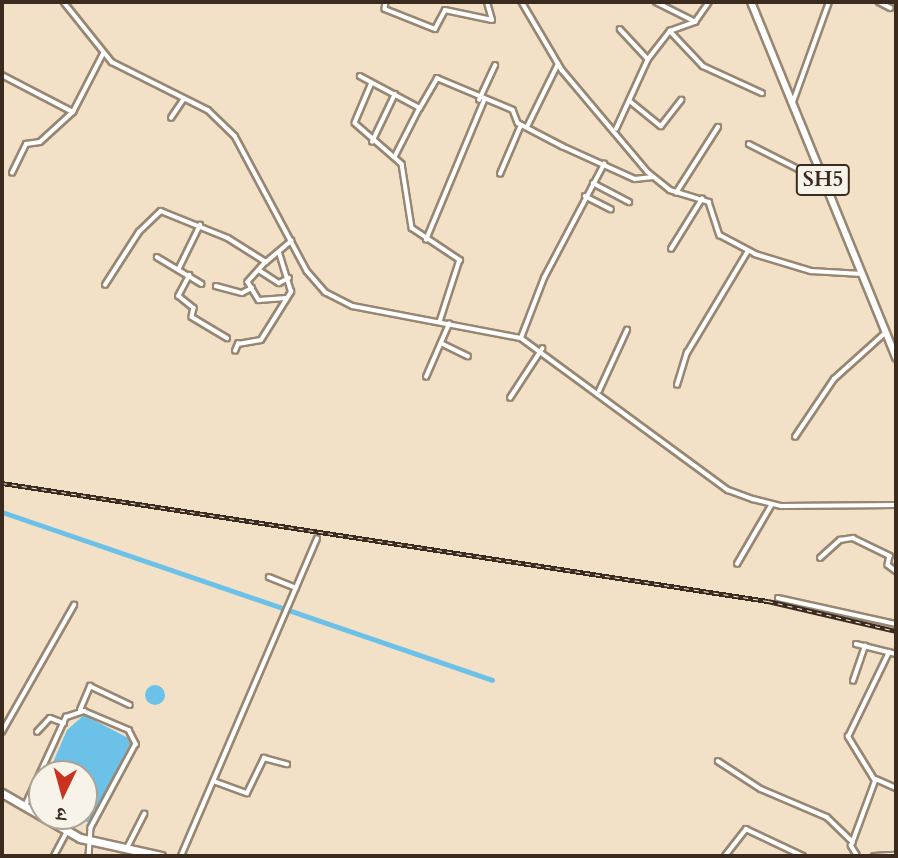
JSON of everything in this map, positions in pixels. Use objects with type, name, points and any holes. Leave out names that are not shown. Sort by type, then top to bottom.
[{"type":"highway","points":[[2,793],[67,832],[91,842],[158,856]]},
{"type":"main road","name":"SH5","points":[[751,2],[896,358]]},
{"type":"street","points":[[64,2],[102,56],[184,99],[235,136],[307,271],[341,301],[521,338],[599,391],[728,490],[771,507],[896,505]]},
{"type":"street","points":[[386,2],[385,9],[435,29],[445,10],[492,20],[487,2]]},
{"type":"street","points":[[522,2],[558,64],[616,129],[653,177],[676,193],[702,199],[715,209],[720,235],[748,251],[820,273],[862,274]]},
{"type":"street","points":[[656,2],[695,22]]},
{"type":"street","points":[[616,129],[648,59],[670,31],[695,22],[709,2]]},
{"type":"street","points":[[792,104],[829,2]]},
{"type":"street","points":[[878,2],[891,8]]},
{"type":"street","points":[[620,29],[648,59]]},
{"type":"street","points":[[670,31],[703,66],[762,93]]},
{"type":"street","points":[[12,173],[26,144],[40,142],[73,112],[102,56]]},
{"type":"street","points":[[527,127],[558,64]]},
{"type":"street","points":[[426,240],[495,65]]},
{"type":"street","points":[[2,75],[73,112]]},
{"type":"street","points":[[360,76],[420,108]]},
{"type":"street","points":[[395,158],[435,78],[481,100],[515,111],[521,125],[500,174]]},
{"type":"street","points":[[372,83],[355,122],[372,142],[395,158],[407,178],[410,224],[426,240],[460,260],[440,322]]},
{"type":"street","points":[[372,142],[395,94]]},
{"type":"street","points":[[171,118],[184,99]]},
{"type":"street","points":[[629,101],[661,126],[681,100]]},
{"type":"street","points":[[521,125],[635,179],[653,177]]},
{"type":"street","points":[[676,193],[718,127]]},
{"type":"street","points":[[749,144],[824,181]]},
{"type":"street","points":[[521,338],[585,196],[604,163]]},
{"type":"street","points":[[593,183],[629,202]]},
{"type":"street","points":[[585,196],[611,209]]},
{"type":"street","points":[[671,249],[702,199]]},
{"type":"street","points":[[105,285],[139,232],[161,211],[200,225],[266,262]]},
{"type":"street","points":[[178,270],[200,225]]},
{"type":"street","points":[[288,298],[261,300],[248,277],[291,241]]},
{"type":"street","points":[[677,385],[687,353],[748,251]]},
{"type":"street","points":[[235,351],[238,344],[259,341],[288,298],[289,278],[279,253]]},
{"type":"street","points":[[157,257],[202,284]]},
{"type":"street","points":[[258,269],[279,283],[289,278]]},
{"type":"street","points":[[190,275],[179,296],[194,308],[192,317],[228,338]]},
{"type":"street","points":[[216,286],[242,293],[252,288]]},
{"type":"street","points":[[426,377],[449,325]]},
{"type":"street","points":[[599,391],[627,330]]},
{"type":"street","points":[[795,437],[834,379],[885,333]]},
{"type":"street","points":[[441,343],[468,356]]},
{"type":"street","points":[[510,398],[540,350]]},
{"type":"street","points":[[737,564],[771,507]]},
{"type":"street","points":[[820,558],[840,540],[853,538],[890,556],[888,565],[896,571]]},
{"type":"street","points":[[181,856],[317,539]]},
{"type":"street","points":[[269,577],[296,588]]},
{"type":"street","points":[[778,598],[896,624]]},
{"type":"street","points":[[2,732],[74,605]]},
{"type":"street","points":[[856,644],[896,654]]},
{"type":"street","points":[[853,681],[865,646]]},
{"type":"street","points":[[889,652],[849,737],[875,778],[896,788]]},
{"type":"street","points":[[25,806],[64,723],[80,710],[90,686],[130,705]]},
{"type":"street","points":[[80,710],[125,727],[137,741],[92,825],[89,856]]},
{"type":"street","points":[[37,732],[50,718],[64,723]]},
{"type":"street","points":[[215,782],[247,793],[264,758],[287,764]]},
{"type":"street","points":[[718,761],[768,793],[827,817],[853,842]]},
{"type":"street","points":[[854,855],[853,842],[875,778]]},
{"type":"street","points":[[126,849],[144,814]]},
{"type":"street","points":[[725,856],[746,829],[803,856]]},
{"type":"street","points":[[54,856],[67,832]]},
{"type":"street","points":[[874,856],[896,855]]},
{"type":"water","points":[[151,685],[159,685],[165,695],[159,705],[151,705],[145,699],[145,691]]},
{"type":"water","points":[[84,715],[132,740],[98,807],[98,760],[54,760],[67,730]]},
{"type":"waterway","points":[[2,512],[492,680]]},
{"type":"railway","points":[[2,483],[768,601],[896,631]]}]
